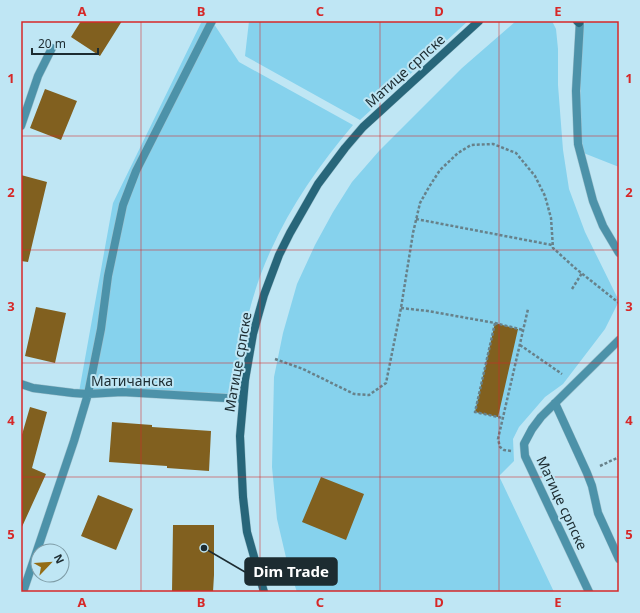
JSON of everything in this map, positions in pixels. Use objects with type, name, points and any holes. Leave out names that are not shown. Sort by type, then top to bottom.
[{"type":"main road","name":"Матице српске","points":[[264,592],[247,532],[243,497],[240,436],[243,399],[253,334],[264,295],[279,255],[318,184],[345,148],[363,127],[479,21]]},
{"type":"street","points":[[24,592],[88,394],[101,329],[108,276],[123,204],[136,171],[212,21]]},
{"type":"street","points":[[579,22],[576,91],[578,144],[592,201],[603,226],[619,253]]},
{"type":"street","points":[[21,126],[38,76],[52,48]]},
{"type":"street","name":"Матице српске","points":[[589,592],[525,456],[524,444],[532,428],[555,403],[619,340]]},
{"type":"street","name":"Матичанска","points":[[21,384],[33,388],[56,392],[88,394],[122,392],[243,399]]},
{"type":"street","points":[[555,403],[587,473],[592,486],[598,513],[619,559]]},
{"type":"path","points":[[275,359],[310,372],[354,394],[369,394],[386,383],[401,308],[413,233],[420,203],[440,170],[458,153],[471,145],[493,144],[516,153],[535,176],[545,196],[551,218],[553,248],[619,303]]},
{"type":"path","points":[[416,219],[552,245]]},
{"type":"path","points":[[572,289],[582,273]]},
{"type":"path","points":[[401,308],[428,311],[495,323],[523,330]]},
{"type":"path","points":[[525,451],[504,450],[500,448],[498,439],[528,309]]},
{"type":"path","points":[[495,323],[475,412],[503,418]]},
{"type":"path","points":[[520,345],[575,383]]},
{"type":"path","points":[[587,473],[619,457]]},
{"type":"shaded area","points":[[202,21],[212,21],[239,62],[353,125],[329,155],[297,201],[270,252],[256,287],[246,323],[233,397],[79,392],[113,203]]},
{"type":"shaded area","points":[[249,21],[468,21],[360,120],[245,56]]},
{"type":"shaded area","points":[[516,21],[552,21],[556,29],[558,49],[558,85],[563,150],[569,189],[585,232],[619,301],[605,329],[563,384],[545,397],[519,427],[513,439],[514,461],[499,476],[554,592],[297,592],[288,566],[277,519],[272,467],[274,377],[283,333],[297,284],[315,245],[352,182],[379,151],[462,68]]},
{"type":"shaded area","points":[[585,21],[619,21],[619,167],[581,152],[580,98],[583,31]]},
{"type":"building","points":[[81,21],[122,21],[100,56],[71,37]]},
{"type":"building","points":[[45,89],[77,101],[61,140],[30,128]]},
{"type":"building","points":[[21,175],[47,182],[28,262],[21,261]]},
{"type":"building","points":[[36,307],[66,313],[55,363],[25,356]]},
{"type":"building","points":[[495,323],[518,329],[498,417],[475,412]]},
{"type":"building","points":[[30,407],[47,412],[32,468],[46,474],[21,529],[21,438]]},
{"type":"building","points":[[112,422],[152,425],[152,427],[211,431],[209,471],[167,468],[167,466],[109,462]]},
{"type":"building","points":[[321,477],[364,494],[346,540],[302,522]]},
{"type":"building","points":[[98,495],[133,509],[116,550],[81,536]]},
{"type":"building","points":[[173,525],[214,525],[213,592],[172,592]]},
{"type":"place","name":"Dim Trade","points":[[204,548]]}]
